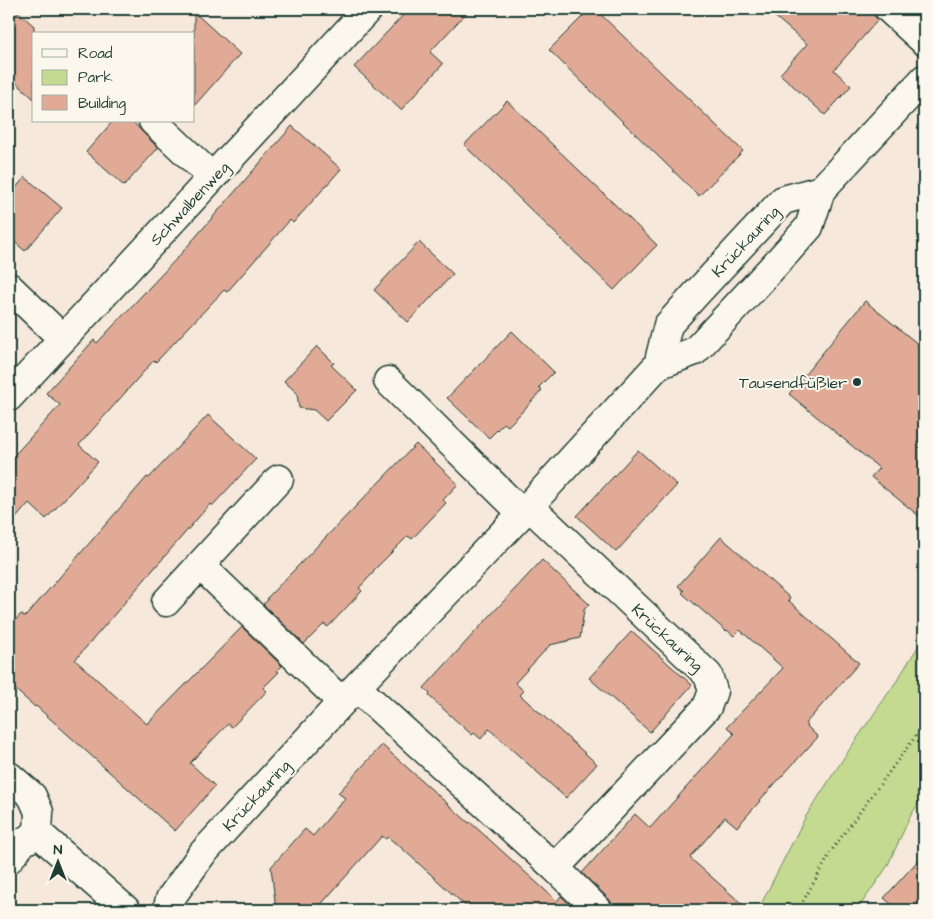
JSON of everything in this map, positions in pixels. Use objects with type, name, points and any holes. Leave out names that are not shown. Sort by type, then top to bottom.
[{"type":"street","name":"Schwalbenweg","points":[[9,397],[368,9]]},
{"type":"street","points":[[889,9],[924,41]]},
{"type":"street","name":"Krückauring","points":[[167,910],[170,899],[202,854],[658,365],[696,351],[809,227],[821,190],[924,79]]},
{"type":"street","points":[[153,122],[212,177]]},
{"type":"street","name":"Krückauring","points":[[658,365],[668,325],[783,200],[821,190]]},
{"type":"street","points":[[9,287],[63,339]]},
{"type":"street","points":[[388,381],[525,509]]},
{"type":"street","points":[[166,602],[279,479]]},
{"type":"street","name":"Krückauring","points":[[525,509],[708,675],[713,691],[706,707],[555,868]]},
{"type":"street","points":[[200,565],[555,868],[598,910]]},
{"type":"street","points":[[9,776],[32,796],[39,812],[38,833]]},
{"type":"street","points":[[9,859],[23,842],[38,833]]},
{"type":"street","points":[[38,833],[126,910]]},
{"type":"path","points":[[798,910],[834,848],[924,726]]},
{"type":"green space","points":[[924,637],[924,795],[911,815],[887,867],[857,910],[758,910],[806,816]]},
{"type":"building","points":[[9,9],[15,9],[34,26],[34,32],[32,32],[32,97],[9,76]]},
{"type":"building","points":[[409,9],[470,9],[430,52],[443,64],[401,110],[354,67]]},
{"type":"building","points":[[590,9],[595,9],[743,151],[699,196],[549,50]]},
{"type":"building","points":[[766,9],[867,9],[878,20],[834,70],[851,86],[825,115],[780,74],[807,44]]},
{"type":"building","points":[[194,12],[240,54],[195,105],[195,32]]},
{"type":"building","points":[[507,101],[657,245],[614,290],[464,145]]},
{"type":"building","points":[[112,122],[133,122],[158,148],[124,186],[86,152]]},
{"type":"building","points":[[292,126],[341,169],[293,223],[290,220],[227,292],[224,290],[156,362],[154,360],[79,445],[98,462],[46,519],[29,503],[9,526],[9,461],[60,405],[46,393],[94,340],[97,343],[179,256]]},
{"type":"building","points":[[25,177],[62,208],[25,251],[9,237],[9,196]]},
{"type":"building","points":[[419,242],[453,274],[408,322],[374,290]]},
{"type":"building","points":[[865,301],[924,349],[924,520],[871,477],[879,468],[789,394]]},
{"type":"building","points":[[512,331],[554,372],[539,387],[542,390],[520,414],[508,426],[504,423],[489,438],[447,398]]},
{"type":"building","points":[[317,346],[334,363],[331,365],[357,390],[326,421],[314,410],[299,408],[297,393],[284,381]]},
{"type":"building","points":[[208,415],[256,459],[212,506],[210,504],[75,660],[147,724],[242,627],[282,666],[277,671],[279,672],[263,688],[267,691],[232,727],[228,724],[190,763],[215,786],[175,831],[9,684],[9,627],[21,614],[25,617],[147,477],[149,478]]},
{"type":"building","points":[[416,444],[458,484],[443,500],[446,503],[412,539],[408,536],[373,571],[359,588],[362,591],[328,627],[324,624],[304,644],[263,604]]},
{"type":"building","points":[[638,450],[677,485],[616,552],[577,516]]},
{"type":"building","points":[[721,537],[859,663],[805,724],[818,737],[737,827],[725,817],[690,858],[749,910],[613,910],[613,905],[609,899],[582,873],[635,814],[650,828],[734,734],[727,727],[783,668],[740,630],[734,636],[726,631],[682,593],[684,591],[678,586]]},
{"type":"building","points":[[542,560],[589,604],[584,610],[580,638],[550,645],[515,683],[524,691],[520,695],[597,764],[566,798],[489,729],[481,739],[474,733],[472,735],[429,696],[430,694],[424,688]]},
{"type":"building","points":[[632,631],[692,685],[650,732],[589,678]]},
{"type":"building","points":[[382,745],[557,901],[561,896],[576,910],[470,910],[396,843],[388,837],[386,839],[382,836],[316,910],[276,910],[271,867],[305,829],[313,836],[345,798],[338,793]]},
{"type":"building","points":[[924,854],[924,910],[898,910],[884,898]]},
{"type":"place","name":"Tausendfüßler","points":[[857,382]]}]
